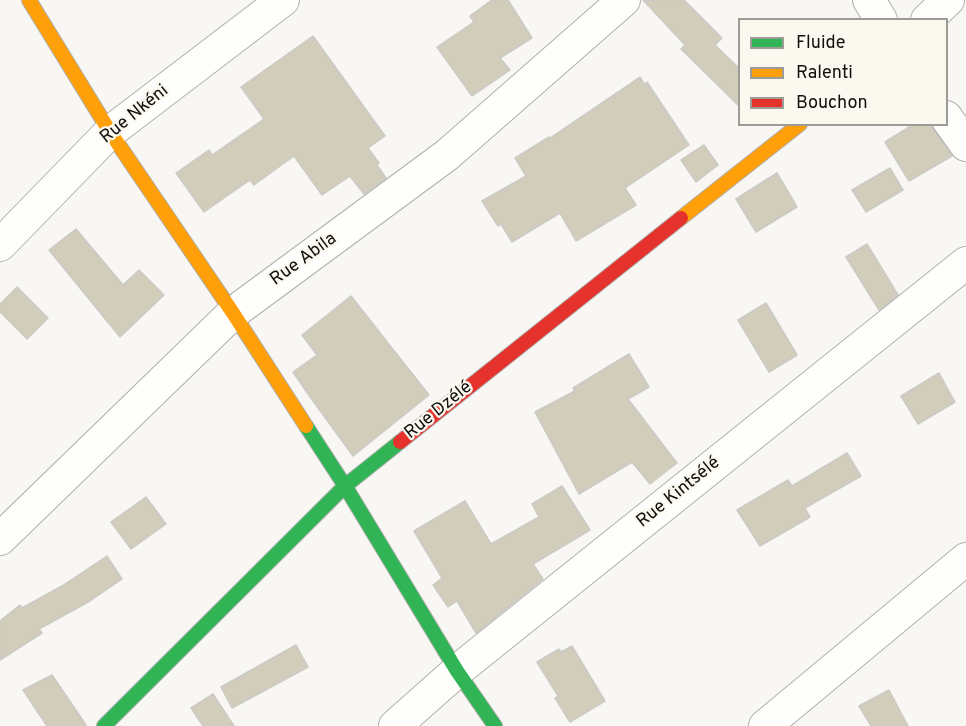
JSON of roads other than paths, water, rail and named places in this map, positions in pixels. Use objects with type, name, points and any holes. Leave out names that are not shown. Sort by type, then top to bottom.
[{"type":"street","points":[[29,0],[110,132],[233,313],[345,486],[457,671],[495,726]]},
{"type":"street","name":"Rue Nkéni","points":[[0,245],[110,132],[283,0]]},
{"type":"street","name":"Rue Abila","points":[[0,539],[233,313],[447,155],[624,0]]},
{"type":"street","points":[[869,0],[880,18]]},
{"type":"street","points":[[929,18],[948,0]]},
{"type":"street","points":[[948,120],[966,145]]},
{"type":"street","name":"Rue Dzélé","points":[[104,726],[345,486],[797,126]]},
{"type":"street","name":"Rue Kintsélé","points":[[395,726],[457,671],[966,263]]},
{"type":"street","points":[[765,726],[966,558]]}]
